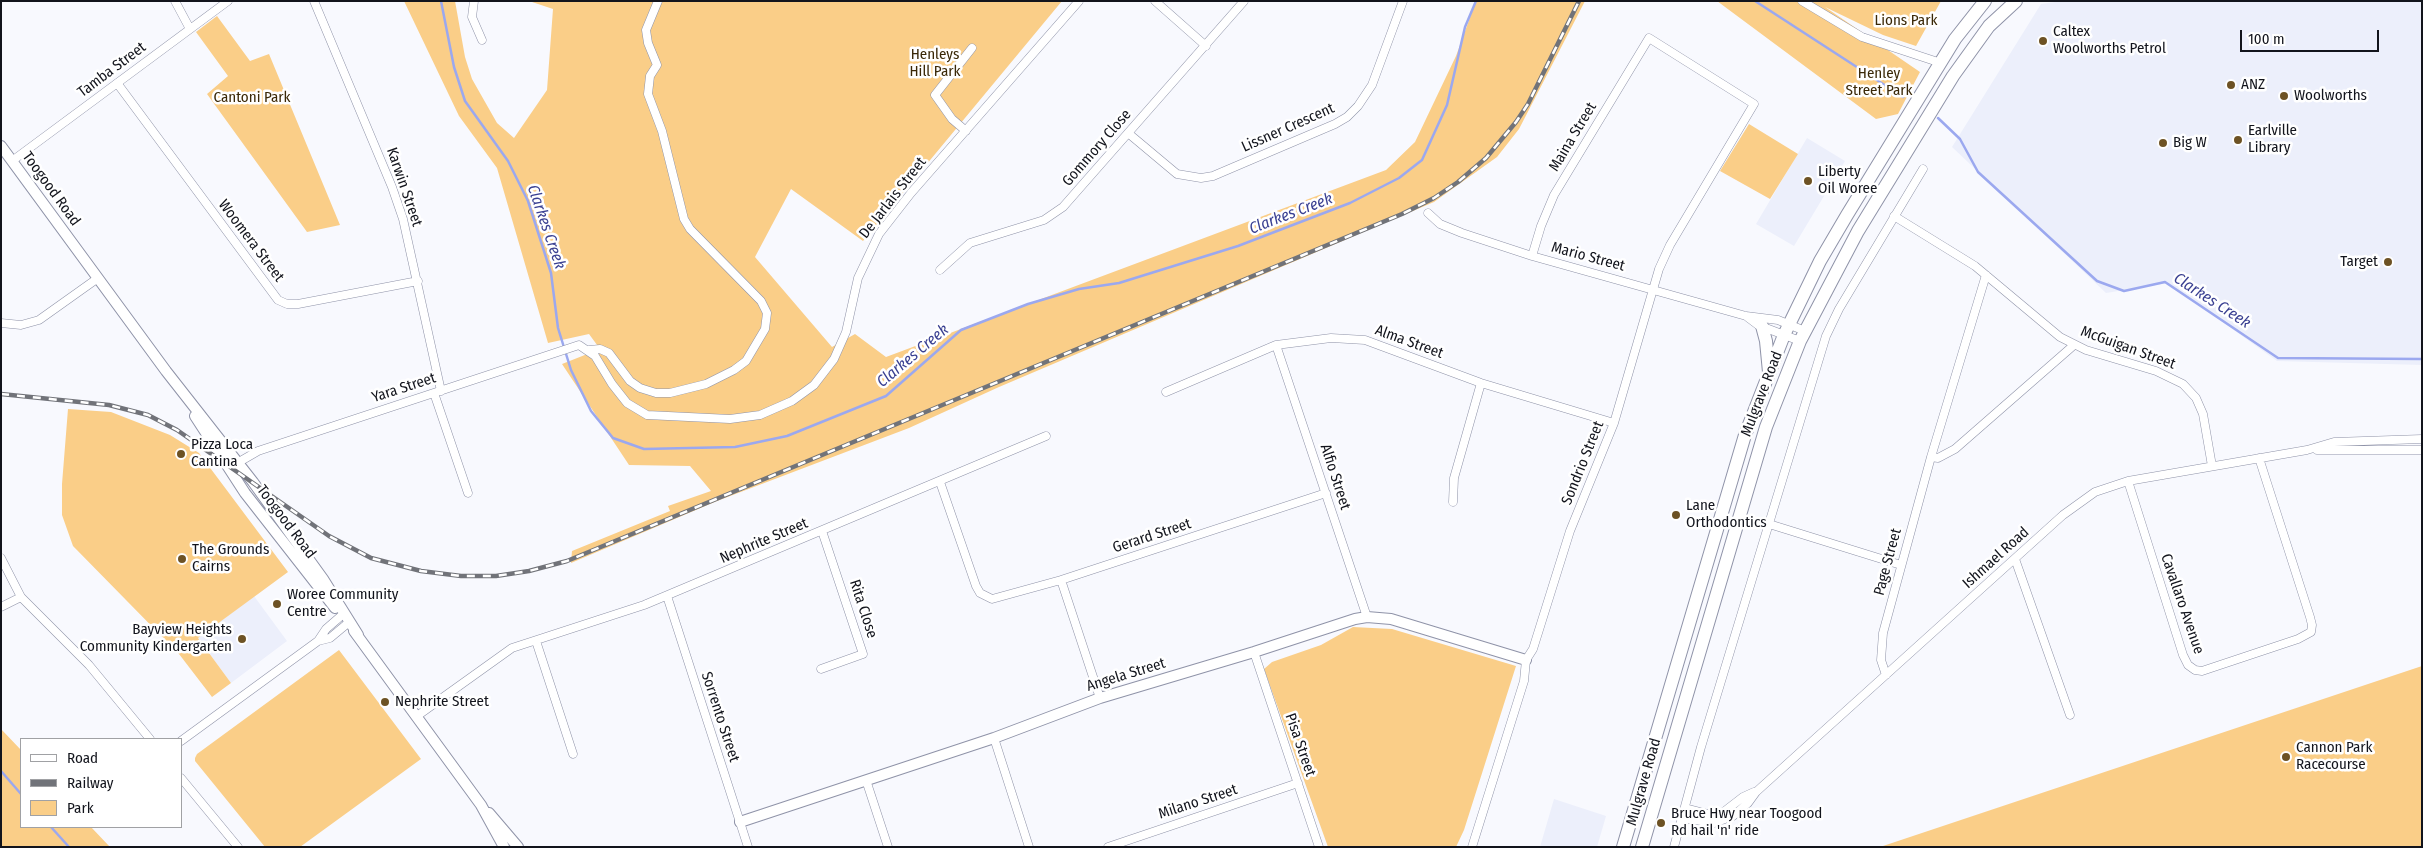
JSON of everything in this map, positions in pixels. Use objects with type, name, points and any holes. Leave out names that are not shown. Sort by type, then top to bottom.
[{"type":"main road","name":"Mulgrave Road","points":[[1623,847],[1732,479],[1769,372],[1787,329],[1830,244],[1941,62],[1964,27],[1985,1]]},
{"type":"main road","name":"Mulgrave Road","points":[[1642,847],[1763,437],[1802,336],[1858,230],[1962,62],[1989,26],[2016,1]]},
{"type":"main road","points":[[1762,326],[1766,341],[1769,372]]},
{"type":"street","points":[[175,1],[190,29]]},
{"type":"street","name":"Tamba Street","points":[[12,161],[228,1]]},
{"type":"street","name":"Karwin Street","points":[[314,1],[392,187],[403,219],[418,281],[438,392],[468,493]]},
{"type":"street","points":[[474,1],[472,17],[482,40]]},
{"type":"street","points":[[589,350],[600,349],[609,353],[630,381],[640,388],[656,393],[670,393],[706,384],[734,370],[746,361],[765,329],[767,313],[761,301],[690,229],[684,219],[662,131],[648,94],[650,76],[658,65],[648,43],[646,30],[658,1]]},
{"type":"street","name":"De Jarlais Street","points":[[577,346],[589,350],[619,394],[636,410],[647,415],[730,419],[760,414],[792,401],[814,385],[834,359],[846,332],[858,278],[879,234],[911,193],[1078,1]]},
{"type":"street","points":[[1155,1],[1206,46]]},
{"type":"street","name":"Gommory Close","points":[[940,270],[970,243],[1044,220],[1063,207],[1244,1]]},
{"type":"street","name":"Lissner Crescent","points":[[1128,133],[1177,174],[1201,178],[1213,176],[1334,124],[1347,117],[1358,106],[1372,85],[1403,1]]},
{"type":"street","points":[[1802,1],[1862,37],[1941,62]]},
{"type":"street","name":"Maina Street","points":[[1532,256],[1541,226],[1554,195],[1649,38],[1754,104]]},
{"type":"street","points":[[966,131],[952,119],[935,95],[972,48]]},
{"type":"street","name":"Woomera Street","points":[[117,83],[278,300],[287,304],[298,304],[418,281]]},
{"type":"street","name":"Sondrio Street","points":[[1472,847],[1524,681],[1526,660],[1533,649],[1570,531],[1614,423],[1652,289],[1670,245],[1754,104]]},
{"type":"street","name":"Toogood Road","points":[[1,146],[166,371],[239,462],[346,619]]},
{"type":"street","points":[[1674,847],[1701,747],[1826,336],[1839,309],[1923,169]]},
{"type":"street","name":"Mario Street","points":[[1428,213],[1440,224],[1532,256],[1746,316],[1762,326],[1787,329]]},
{"type":"street","name":"McGuigan Street","points":[[1894,216],[1958,254],[1986,275],[2037,319],[2074,345],[2164,374],[2183,384],[2196,398],[2203,414],[2212,466]]},
{"type":"street","name":"Page Street","points":[[1886,675],[1881,660],[1882,642],[1901,565],[1931,457],[1986,275]]},
{"type":"street","points":[[1,323],[21,325],[38,320],[98,278]]},
{"type":"street","name":"Mario Street","points":[[1746,316],[1760,316],[1802,336]]},
{"type":"street","name":"Alma Street","points":[[1166,392],[1276,345],[1331,338],[1365,340],[1481,383],[1614,423]]},
{"type":"street","name":"Alfio Street","points":[[1276,345],[1367,617]]},
{"type":"street","points":[[1931,457],[1938,458],[1955,449],[2074,345]]},
{"type":"street","name":"Yara Street","points":[[239,462],[258,451],[577,346]]},
{"type":"street","name":"Toogood Road","points":[[166,371],[266,521],[346,619],[481,805],[504,847]]},
{"type":"street","points":[[1453,502],[1454,478],[1481,383]]},
{"type":"street","name":"Nephrite Street","points":[[417,716],[498,656],[512,648],[667,596],[1046,436]]},
{"type":"street","name":"Ishmael Road","points":[[1682,818],[1721,822],[1733,816],[1748,803],[1756,792],[2015,559],[2081,501],[2101,489],[2128,481],[2307,450],[2343,441],[2422,439]]},
{"type":"street","name":"Ishmael Road","points":[[2307,450],[2422,450]]},
{"type":"street","name":"Cavallaro Avenue","points":[[2128,481],[2183,655],[2188,665],[2195,670],[2202,671],[2298,639],[2311,632],[2312,625],[2259,458]]},
{"type":"street","points":[[229,468],[239,462]]},
{"type":"street","name":"Gerard Street","points":[[940,482],[976,586],[986,598],[1000,599],[1326,493]]},
{"type":"street","points":[[1769,524],[1901,565]]},
{"type":"street","name":"Rita Close","points":[[821,669],[863,654],[822,531]]},
{"type":"street","points":[[1,558],[21,597],[89,665],[149,738]]},
{"type":"street","points":[[2015,559],[2070,715]]},
{"type":"street","points":[[1061,580],[1100,698]]},
{"type":"street","name":"Sorrento Street","points":[[667,596],[748,847]]},
{"type":"street","points":[[1,607],[21,597]]},
{"type":"street","name":"Angela Street","points":[[740,822],[994,738],[1100,698],[1254,652],[1354,619],[1367,617],[1391,619],[1526,660]]},
{"type":"street","points":[[182,740],[318,641],[330,638],[346,619]]},
{"type":"street","points":[[536,641],[573,754]]},
{"type":"street","name":"Pisa Street","points":[[1254,652],[1319,847]]},
{"type":"street","points":[[994,738],[1029,847]]},
{"type":"street","points":[[182,779],[238,847]]},
{"type":"street","points":[[866,780],[888,847]]},
{"type":"street","name":"Milano Street","points":[[1108,847],[1298,783]]},
{"type":"street","name":"Ishmael Road","points":[[1685,808],[1712,815],[1721,814],[1743,797],[1756,792]]},
{"type":"street","name":"Toogood Road","points":[[481,805],[509,833],[518,847]]},
{"type":"shaded area","points":[[2062,1],[2422,1],[2422,365],[2277,361],[2168,283],[2106,293],[1952,147],[2041,4]]},
{"type":"shaded area","points":[[1807,138],[1845,161],[1794,246],[1756,224]]},
{"type":"shaded area","name":"Bayview Heights Community Kindergarten","points":[[254,596],[287,641],[231,683],[198,638]]},
{"type":"shaded area","points":[[1554,799],[1606,816],[1597,847],[1540,847]]},
{"type":"green space","name":"Henleys Hill Park","points":[[404,1],[455,1],[465,57],[472,79],[497,123],[514,138],[547,90],[553,9],[529,1],[1062,1],[863,241],[791,189],[755,257],[832,347],[855,334],[886,357],[1386,170],[1415,142],[1456,56],[1476,1],[1585,1],[1519,129],[1497,157],[1434,202],[999,387],[909,428],[717,501],[571,563],[572,551],[670,511],[668,506],[711,491],[690,466],[629,465],[562,364],[600,349],[589,334],[548,343],[497,168],[459,116]]},
{"type":"green space","name":"Henley Street Park","points":[[1717,1],[1941,1],[1916,46],[1883,35],[1825,7],[1920,72],[1898,114],[1876,119]]},
{"type":"green space","name":"Cantoni Park","points":[[217,16],[250,61],[269,54],[340,225],[307,232],[207,94],[228,76],[196,32]]},
{"type":"green space","points":[[1749,124],[1798,154],[1770,199],[1720,171]]},
{"type":"green space","name":"The Grounds Cairns","points":[[68,409],[111,412],[170,435],[199,453],[288,572],[198,638],[231,683],[212,697],[179,654],[73,546],[62,515],[62,484]]},
{"type":"green space","points":[[1353,627],[1392,629],[1516,666],[1464,830],[1456,847],[1328,847],[1264,669],[1272,662],[1321,645]]},
{"type":"green space","points":[[339,650],[421,759],[300,847],[265,847],[195,761],[195,758],[197,754]]},
{"type":"green space","name":"Cannon Park Racecourse","points":[[2422,666],[2422,847],[1880,847]]},
{"type":"green space","points":[[1,729],[20,749],[20,828],[92,828],[110,847],[1,847]]},
{"type":"waterway","name":"Clarkes Creek","points":[[441,1],[454,67],[465,101],[508,161],[528,201],[551,273],[558,328],[571,370],[591,411],[613,438],[644,449],[735,447],[787,436],[886,396],[961,330],[1028,304],[1079,289],[1119,283],[1238,246],[1350,203],[1399,178],[1422,160],[1447,105],[1465,27],[1476,1]]},
{"type":"waterway","name":"Clarkes Creek","points":[[1755,1],[1903,97]]},
{"type":"waterway","name":"Clarkes Creek","points":[[1938,118],[1960,139],[1978,172],[2097,281],[2124,291],[2165,282],[2278,358],[2422,359]]},
{"type":"waterway","points":[[1,771],[20,793]]},
{"type":"waterway","points":[[52,828],[69,847]]},
{"type":"railway","points":[[1,394],[109,405],[148,415],[177,430],[329,536],[371,558],[421,571],[461,576],[496,576],[529,571],[567,561],[1402,214],[1434,198],[1458,182],[1486,158],[1516,122],[1528,104],[1579,1]]},
{"type":"place","name":"Caltex Woolworths Petrol","points":[[2043,41]]},
{"type":"place","name":"ANZ","points":[[2231,85]]},
{"type":"place","name":"Woolworths","points":[[2284,96]]},
{"type":"place","name":"Earlville Library","points":[[2238,140]]},
{"type":"place","name":"Big W","points":[[2163,143]]},
{"type":"place","name":"Liberty Oil Woree","points":[[1808,181]]},
{"type":"place","name":"Target","points":[[2388,262]]},
{"type":"place","name":"Pizza Loca Cantina","points":[[181,454]]},
{"type":"place","name":"Lane Orthodontics","points":[[1676,515]]},
{"type":"place","name":"The Grounds Cairns","points":[[182,559]]},
{"type":"place","name":"Woree Community Centre","points":[[277,604]]},
{"type":"place","name":"Bayview Heights Community Kindergarten","points":[[242,639]]},
{"type":"place","name":"Nephrite Street","points":[[385,702]]},
{"type":"place","name":"Cannon Park Racecourse","points":[[2286,757]]},
{"type":"place","name":"Bruce Hwy near Toogood Rd hail 'n' ride","points":[[1661,823]]},
{"type":"park label","name":"Lions Park","points":[[1906,21]]}]
